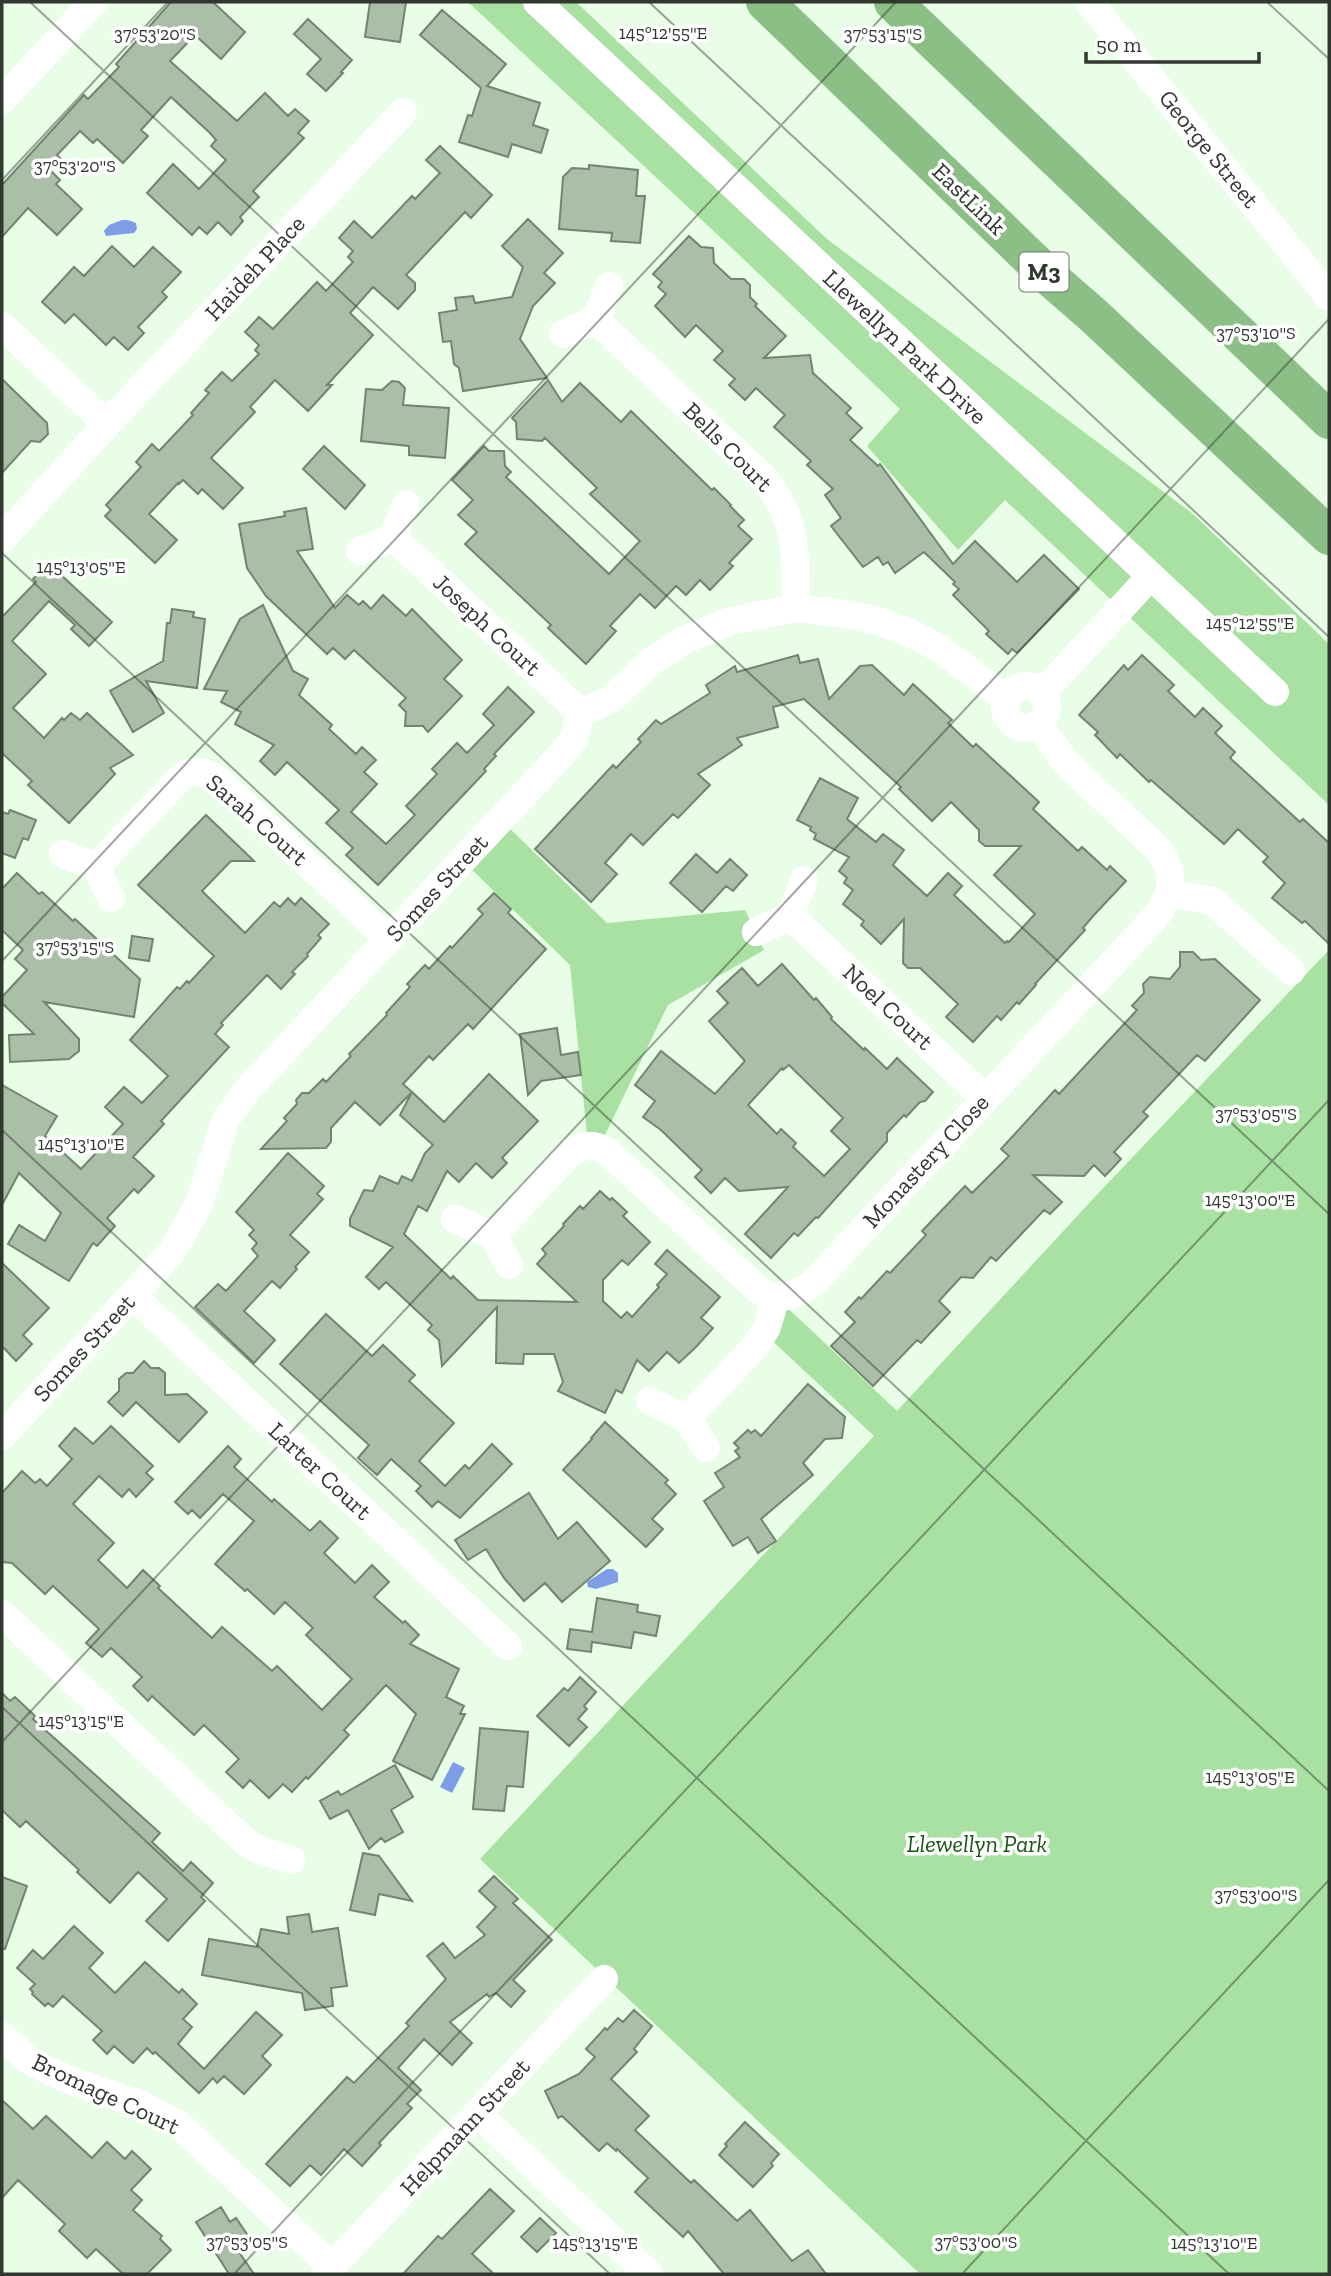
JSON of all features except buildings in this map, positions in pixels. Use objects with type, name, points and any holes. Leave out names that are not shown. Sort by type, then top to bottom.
[{"type":"highway","name":"EastLink","points":[[765,2],[1055,282],[1329,537]]},
{"type":"highway","points":[[893,2],[1329,420]]},
{"type":"street","points":[[2,100],[94,2]]},
{"type":"street","name":"Llewellyn Park Drive","points":[[537,2],[1275,692]]},
{"type":"street","name":"George Street","points":[[1090,2],[1329,297]]},
{"type":"street","name":"Haideh Place","points":[[2,539],[107,424],[403,112]]},
{"type":"street","points":[[563,334],[596,320],[609,286]]},
{"type":"street","name":"Bells Court","points":[[596,320],[767,481],[788,520],[794,554],[796,608]]},
{"type":"street","points":[[2,326],[107,424]]},
{"type":"street","points":[[360,551],[393,537],[406,504]]},
{"type":"street","name":"Joseph Court","points":[[393,537],[581,713]]},
{"type":"street","points":[[1041,694],[1150,577]]},
{"type":"street","points":[[581,713],[611,699],[651,662],[684,640],[730,621],[796,608],[853,615],[882,622],[916,636],[939,648],[1007,699]]},
{"type":"street","points":[[1022,687],[1029,687],[1041,694],[1045,715],[1038,724],[1025,728],[1013,724],[1006,712],[1007,699],[1022,687]]},
{"type":"street","name":"Somes Street","points":[[2,1436],[133,1297],[181,1238],[199,1204],[226,1119],[237,1103],[561,755],[573,740],[581,713]]},
{"type":"street","points":[[1038,724],[1067,764],[1163,856],[1170,874],[1169,893],[1215,903],[1291,971]]},
{"type":"street","name":"Sarah Court","points":[[96,867],[179,779],[186,773],[201,771],[219,781],[389,939]]},
{"type":"street","points":[[63,854],[96,867],[111,898]]},
{"type":"street","points":[[756,932],[790,916],[804,880]]},
{"type":"street","name":"Monastery Close","points":[[776,1297],[801,1292],[815,1281],[1151,922],[1161,911],[1169,893]]},
{"type":"street","name":"Noel Court","points":[[790,916],[985,1098]]},
{"type":"street","points":[[493,1235],[569,1154],[580,1147],[596,1146],[609,1153],[754,1287],[776,1297],[757,1344],[687,1419]]},
{"type":"street","points":[[455,1219],[493,1235],[509,1265]]},
{"type":"street","name":"Larter Court","points":[[133,1297],[508,1646]]},
{"type":"street","points":[[650,1401],[687,1419],[706,1448]]},
{"type":"street","points":[[2,1615],[247,1843],[291,1860]]},
{"type":"street","name":"Helpmann Street","points":[[329,2271],[604,1979]]},
{"type":"street","name":"Bromage Court","points":[[2,2036],[28,2059],[47,2070],[137,2103],[179,2125],[329,2271]]},
{"type":"street","points":[[478,2114],[649,2274]]},
{"type":"green space","points":[[468,2],[576,2],[827,239],[1193,514],[1329,644],[1329,805],[1005,500],[958,550],[867,446],[900,409]]},
{"type":"green space","points":[[501,820],[607,923],[745,910],[764,950],[668,1005],[599,1147],[588,1145],[570,965],[463,861]]},
{"type":"green space","name":"Llewellyn Park","points":[[1329,950],[1329,2274],[920,2274],[480,1859],[874,1436],[764,1333],[776,1297],[897,1411]]},
{"type":"water","points":[[122,220],[136,223],[137,229],[134,233],[106,236],[104,231],[109,225]]},
{"type":"water","points":[[607,1569],[618,1573],[618,1582],[596,1589],[588,1587],[587,1582]]},
{"type":"water","points":[[453,1762],[465,1768],[452,1793],[440,1787]]}]
